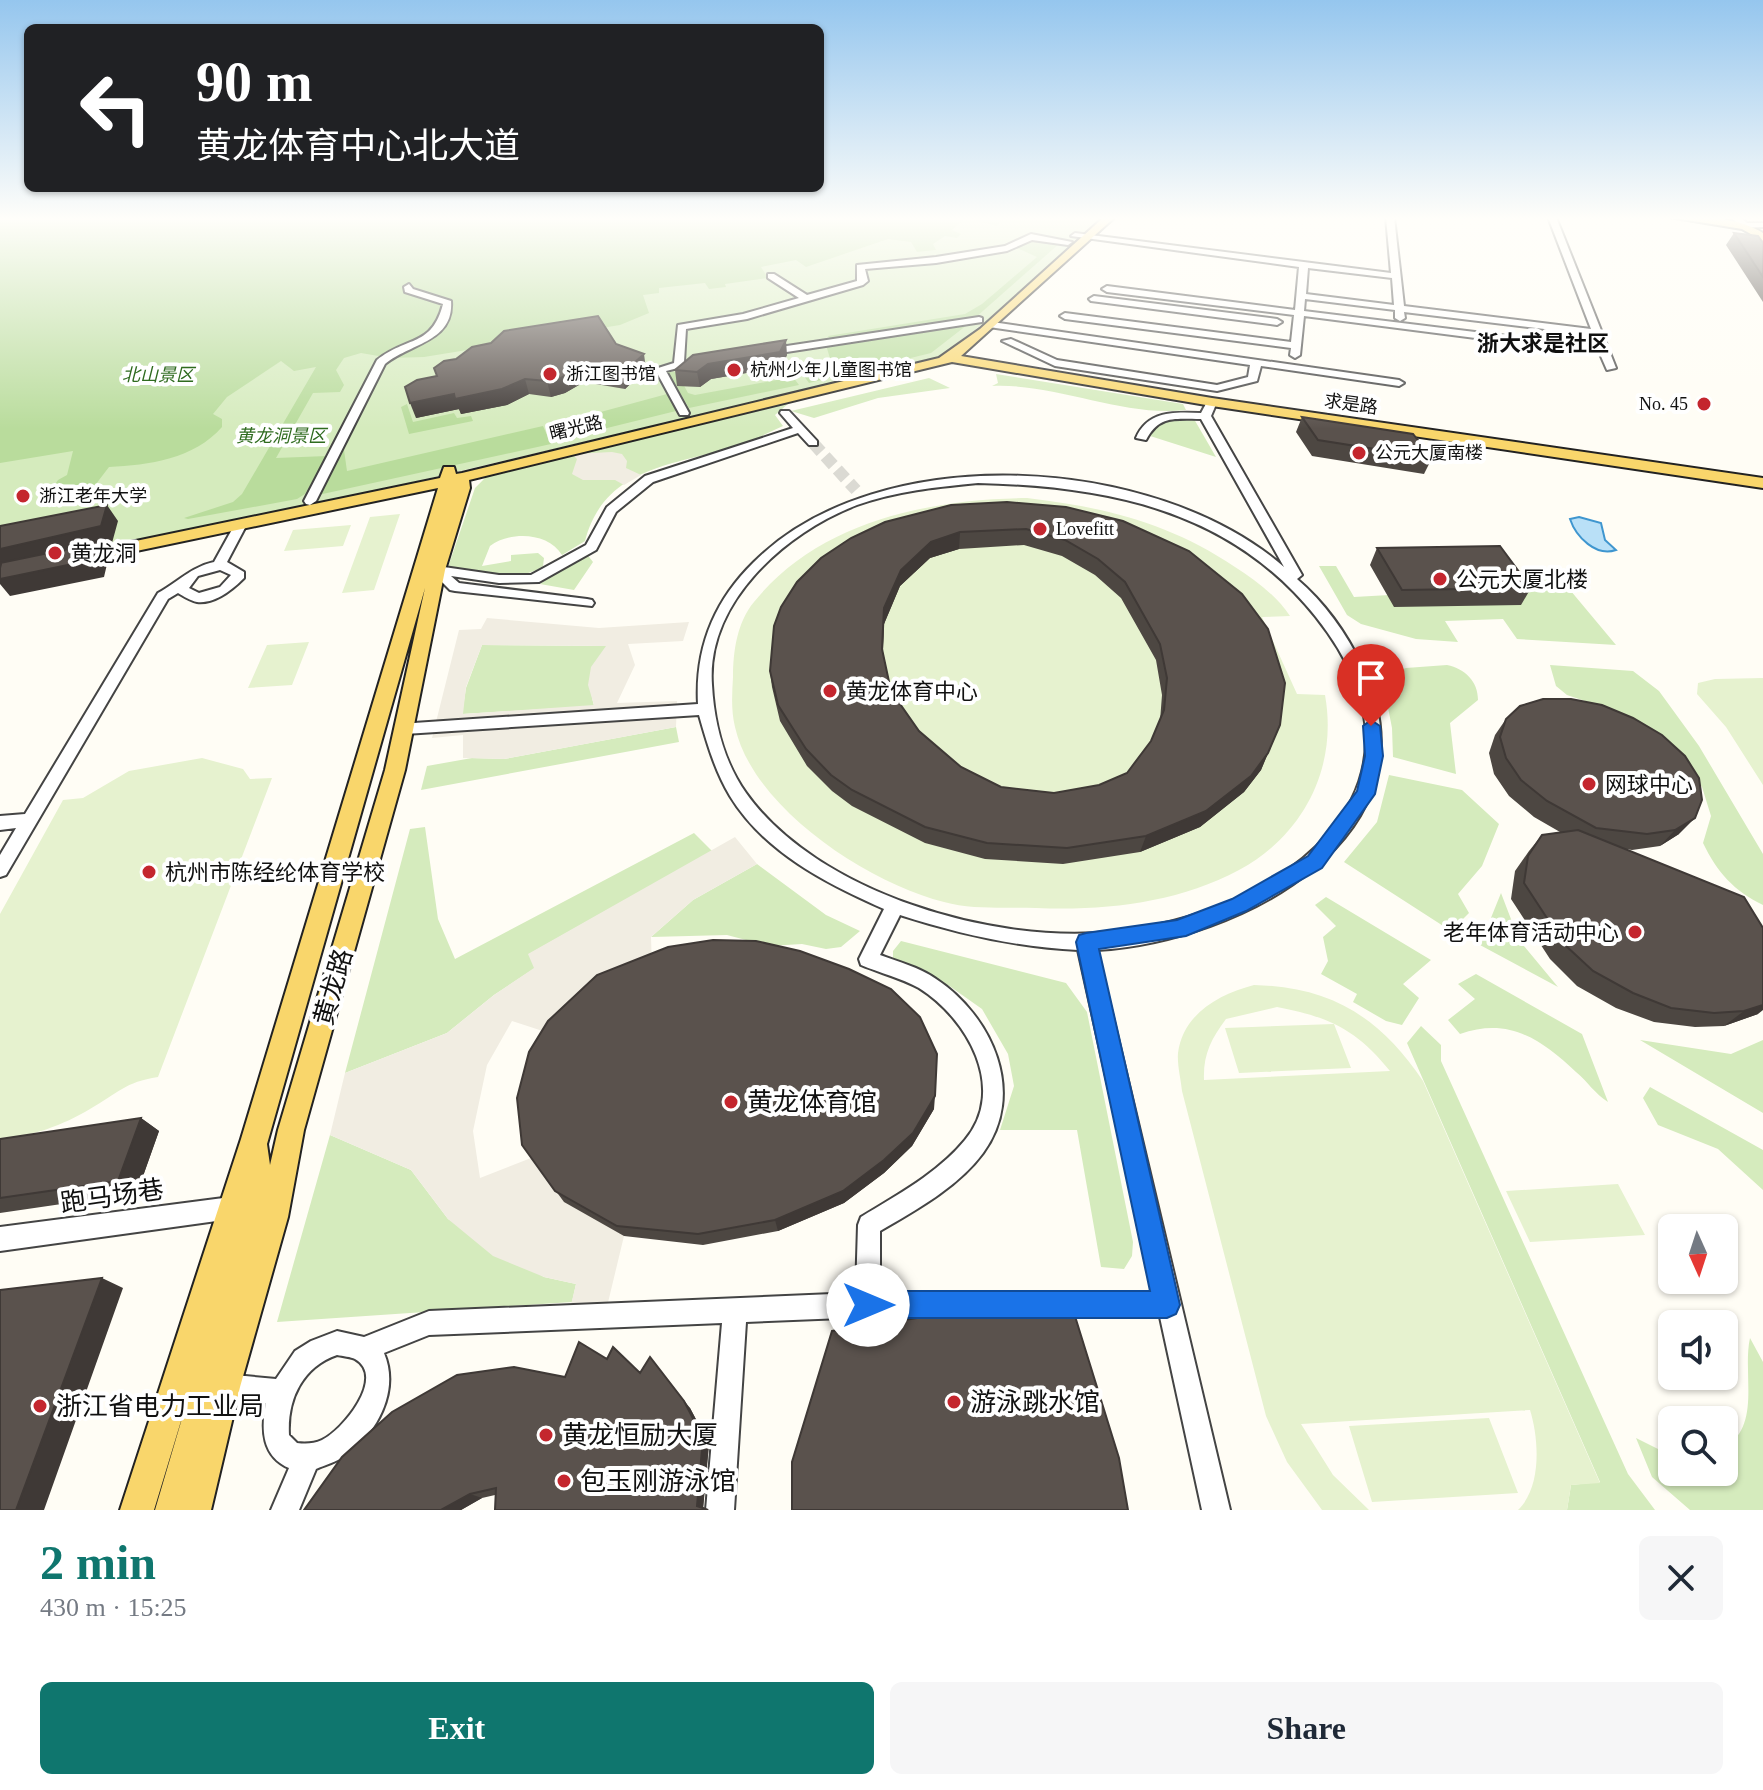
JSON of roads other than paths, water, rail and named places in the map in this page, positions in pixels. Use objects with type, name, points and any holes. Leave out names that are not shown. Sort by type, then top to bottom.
[{"type":"main road","name":"曙光路","points":[[1018,287],[936,355],[684,413],[453,476],[310,501],[66,556],[241,524],[453,476],[951,358],[992,325],[1029,287]]},
{"type":"main road","name":"求是路","points":[[936,355],[1208,409],[1763,483]]},
{"type":"main road","name":"黄龙路","points":[[194,1510],[224,1387],[274,1217],[291,1130],[391,785],[446,578],[462,488],[453,476]]},
{"type":"main road","name":"黄龙路","points":[[137,1510],[255,1139],[453,476]]},
{"type":"main road","points":[[357,790],[377,776],[385,778],[391,785]]},
{"type":"main road","points":[[172,1510],[259,1210],[255,1139]]},
{"type":"street","points":[[310,501],[381,362],[388,355],[434,337],[441,328],[448,303],[411,291],[409,287]]},
{"type":"street","points":[[789,287],[805,298]]},
{"type":"street","points":[[679,366],[681,327],[744,317],[844,287]]},
{"type":"street","points":[[1294,368],[1303,287]]},
{"type":"street","points":[[1397,287],[1400,324]]},
{"type":"street","points":[[1579,287],[1611,368]]},
{"type":"street","points":[[1107,289],[1299,320]]},
{"type":"street","points":[[1302,296],[1597,333]]},
{"type":"street","points":[[1094,299],[1299,320],[1400,324],[1604,351]]},
{"type":"street","points":[[1065,316],[1296,346]]},
{"type":"street","points":[[760,353],[979,320]]},
{"type":"street","points":[[992,325],[1399,383]]},
{"type":"street","points":[[1007,341],[1055,363],[1217,388],[1253,379],[1256,363]]},
{"type":"street","points":[[684,413],[660,369],[703,362]]},
{"type":"street","points":[[1142,438],[1151,421],[1208,409],[1300,584],[1355,661],[1369,697],[1374,756],[1366,794],[1315,862],[1294,877],[1239,905],[1178,929],[1086,942],[1004,936],[895,906],[860,892],[818,866],[757,818],[738,795],[721,762],[704,709],[701,678],[709,639],[726,602],[745,576],[808,525],[860,495],[978,479],[1035,479],[1094,485],[1187,514],[1244,540],[1300,584]]},
{"type":"street","points":[[785,413],[813,443]]},
{"type":"street","points":[[446,578],[534,579],[591,547],[611,510],[649,479],[800,429]]},
{"type":"street","points":[[219,565],[241,524]]},
{"type":"street","points":[[0,870],[163,596],[183,585],[193,574],[219,565],[234,567],[239,575],[225,590],[198,598],[185,594],[183,585]]},
{"type":"street","points":[[446,578],[587,603]]},
{"type":"street","points":[[405,728],[704,709]]},
{"type":"street","points":[[0,823],[30,820]]},
{"type":"street","points":[[868,1305],[869,1225],[950,1170],[983,1134],[994,1094],[989,1052],[964,1013],[929,983],[868,959],[895,906]]},
{"type":"street","points":[[1086,942],[1216,1510]]},
{"type":"street","name":"跑马场巷","points":[[0,1239],[231,1208]]},
{"type":"street","points":[[364,1349],[429,1323],[868,1305],[1167,1305]]},
{"type":"street","points":[[720,1510],[735,1309]]},
{"type":"street","points":[[352,1343],[364,1349],[374,1360],[378,1374],[370,1411],[343,1444],[325,1454],[307,1458],[291,1454],[280,1444],[274,1429],[280,1392],[304,1359],[320,1349],[352,1343]]},
{"type":"street","points":[[224,1387],[280,1392]]},
{"type":"street","points":[[285,1510],[307,1458]]},
{"type":"water","points":[[1579,517],[1601,523],[1605,540],[1616,550],[1601,551],[1588,544],[1570,519]]},
{"type":"tunnel","points":[[813,443],[856,490]]},
{"type":"place","name":"杭州少年儿童图书馆","points":[[734,370]]},
{"type":"place","name":"浙江图书馆","points":[[550,374]]},
{"type":"place","name":"No. 45","points":[[1704,404]]},
{"type":"place","name":"公元大厦南楼","points":[[1359,453]]},
{"type":"place","name":"浙江老年大学","points":[[23,496]]},
{"type":"place","name":"Lovefitt","points":[[1040,529]]},
{"type":"place","name":"黄龙洞","points":[[55,553]]},
{"type":"place","name":"公元大厦北楼","points":[[1440,579]]},
{"type":"place","name":"黄龙体育中心","points":[[830,691]]},
{"type":"place","name":"网球中心","points":[[1589,784]]},
{"type":"place","name":"杭州市陈经纶体育学校","points":[[149,872]]},
{"type":"place","name":"老年体育活动中心","points":[[1635,932]]},
{"type":"place","name":"黄龙体育馆","points":[[731,1102]]},
{"type":"place","name":"游泳跳水馆","points":[[954,1402]]},
{"type":"place","name":"浙江省电力工业局","points":[[40,1406]]},
{"type":"place","name":"黄龙恒励大厦","points":[[546,1435]]},
{"type":"place","name":"包玉刚游泳馆","points":[[564,1481]]},
{"type":"district","name":"浙大求是社区","points":[[1543,343]]},
{"type":"park label","name":"北山景区","points":[[158,375]]},
{"type":"park label","name":"黄龙洞景区","points":[[281,436]]}]
